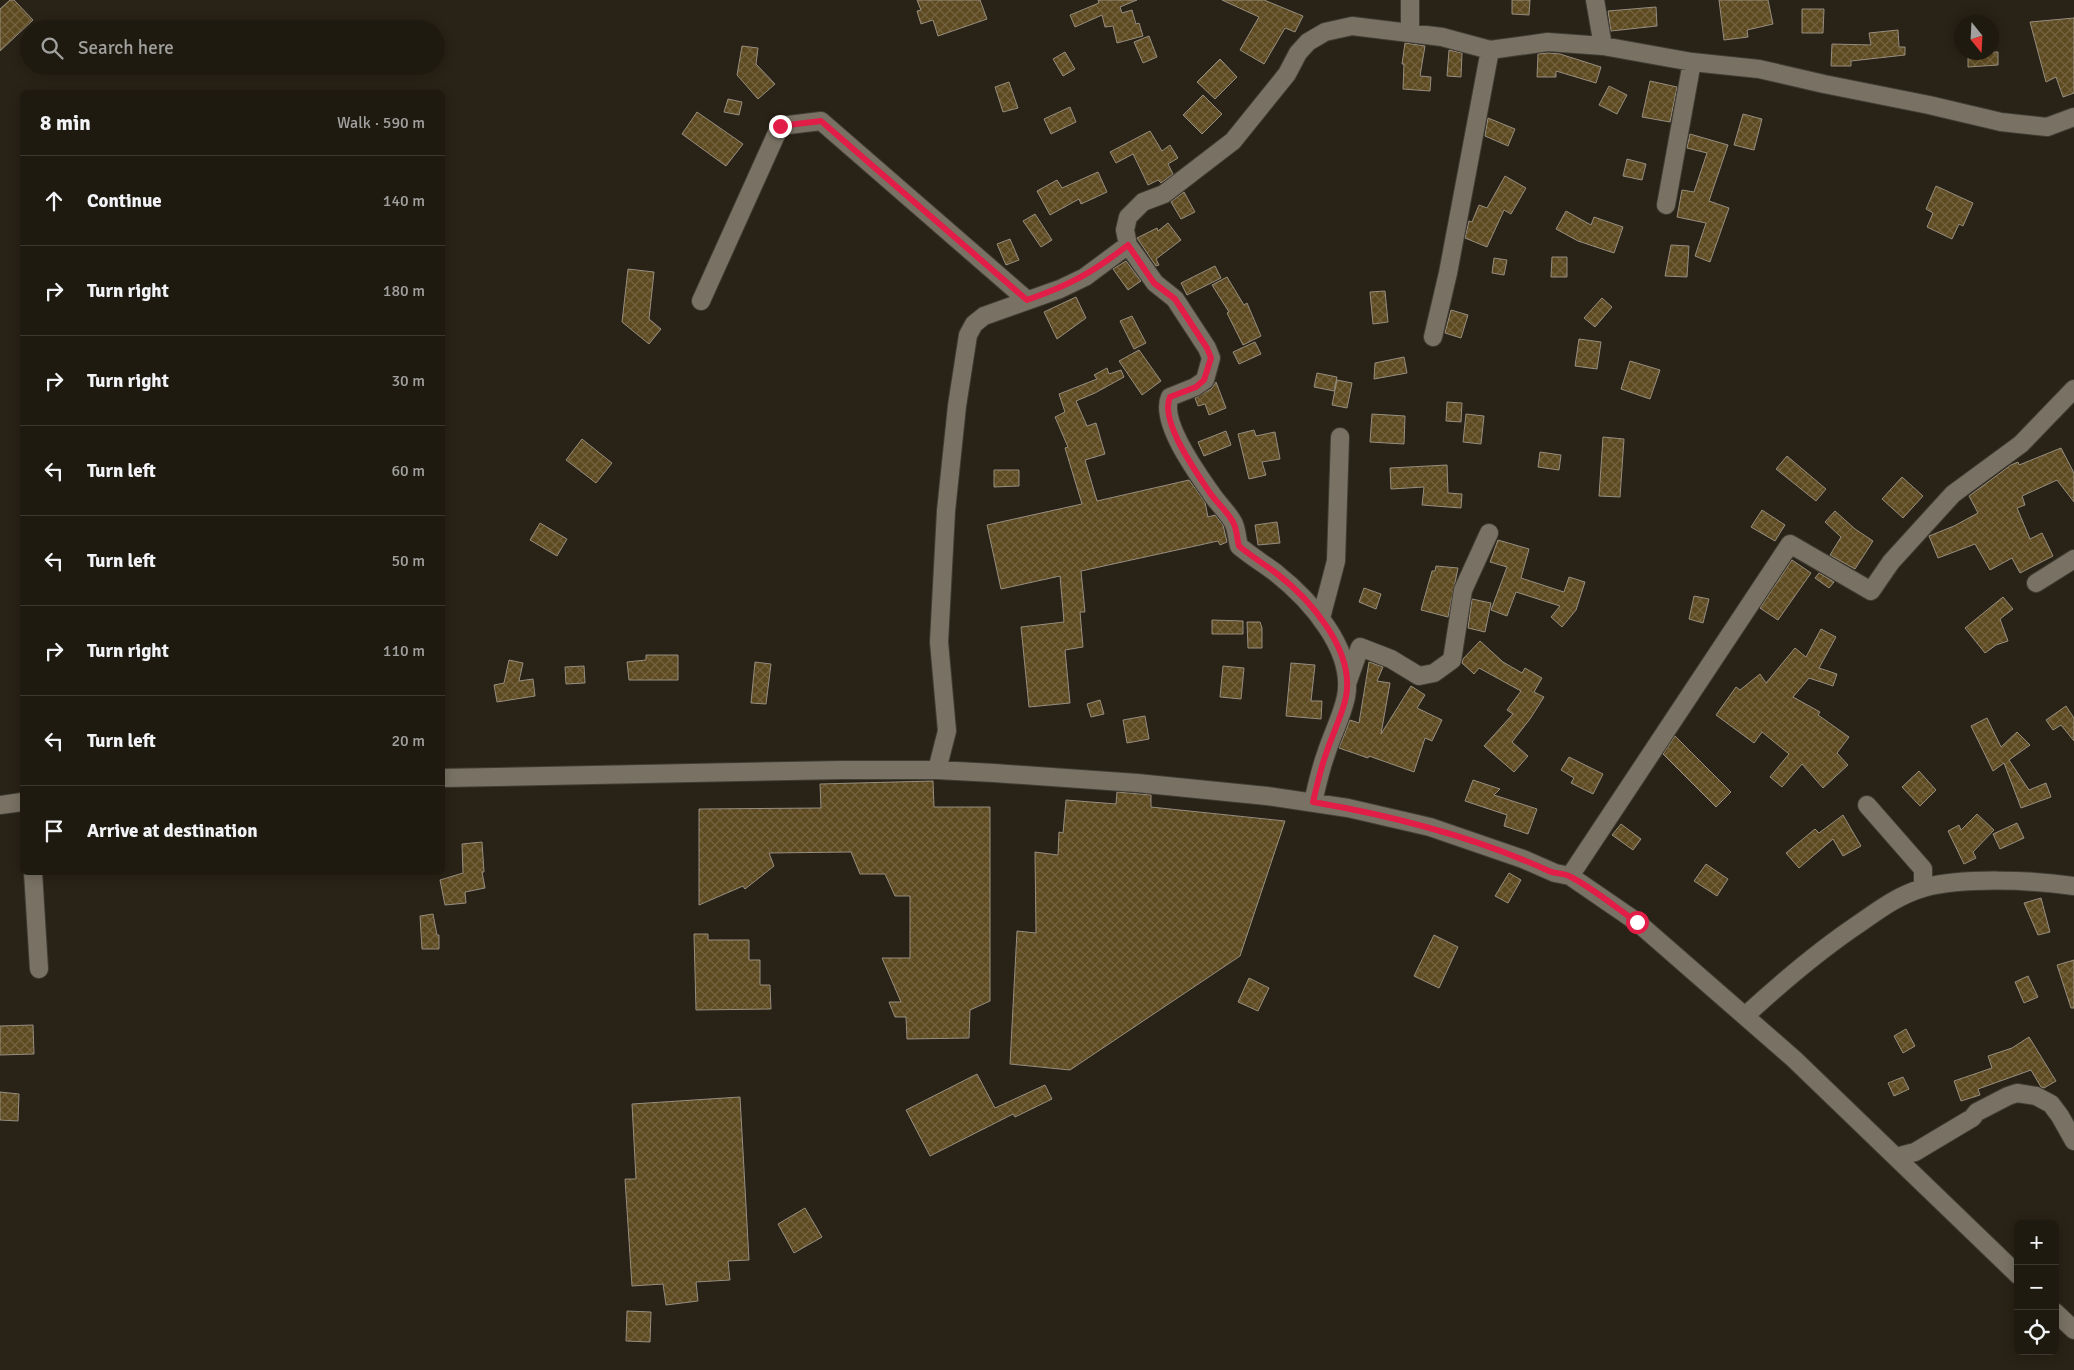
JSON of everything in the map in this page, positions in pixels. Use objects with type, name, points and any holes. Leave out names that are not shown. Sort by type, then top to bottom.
[{"type":"street","points":[[1410,0],[1410,33]]},
{"type":"street","points":[[1595,0],[1603,46]]},
{"type":"street","points":[[1348,681],[1338,648],[1328,627],[1315,610],[1276,574],[1239,546],[1234,522],[1211,493],[1177,439],[1170,422],[1167,402],[1170,397],[1196,387],[1204,380],[1211,358],[1207,348],[1175,299],[1154,283],[1128,245],[1125,230],[1128,216],[1143,202],[1164,194],[1233,140],[1287,74],[1298,53],[1308,42],[1325,32],[1352,26],[1442,37],[1490,50],[1548,42],[1603,46],[1692,62],[1759,69],[2000,122],[2047,127],[2074,117]]},
{"type":"street","points":[[1433,337],[1448,273],[1490,50]]},
{"type":"street","points":[[1666,205],[1692,62]]},
{"type":"street","points":[[700,301],[780,126],[821,121],[1027,300]]},
{"type":"street","points":[[937,770],[947,731],[939,642],[946,511],[956,406],[968,335],[974,324],[984,316],[1085,277],[1128,245]]},
{"type":"street","points":[[1570,876],[1790,544],[1871,591],[1891,562],[1953,494],[2021,444],[2074,388]]},
{"type":"street","points":[[1321,618],[1336,562],[1340,437]]},
{"type":"street","points":[[1313,802],[1325,756],[1346,697],[1348,681],[1360,647],[1391,659],[1418,676],[1434,673],[1452,660],[1463,590],[1489,533]]},
{"type":"street","points":[[2036,583],[2074,559]]},
{"type":"street","points":[[445,778],[842,770],[937,770],[1137,783],[1313,802],[1348,808],[1430,828],[1523,859],[1555,873],[1570,876],[1637,922],[1794,1059],[2014,1271]]},
{"type":"street","points":[[0,805],[20,802]]},
{"type":"street","points":[[1867,805],[1923,869],[1923,888]]},
{"type":"street","points":[[33,875],[39,969]]},
{"type":"street","points":[[1746,1016],[1822,948],[1889,903],[1923,888],[1976,882],[2030,882],[2074,886]]},
{"type":"street","points":[[1896,1157],[1915,1152],[1972,1118],[1977,1112],[2017,1093],[2036,1096],[2051,1104],[2074,1141]]},
{"type":"street","points":[[2059,1316],[2074,1330]]},
{"type":"building","points":[[10,0],[14,0],[33,20],[20,20],[20,32],[0,51],[0,9]]},
{"type":"building","points":[[917,0],[980,0],[987,19],[938,36],[933,20],[921,24],[917,11],[921,10]]},
{"type":"building","points":[[1098,0],[1137,0],[1120,7],[1122,13],[1132,10],[1136,24],[1139,23],[1143,36],[1117,43],[1113,26],[1105,27],[1102,15],[1075,27],[1070,15],[1099,3]]},
{"type":"building","points":[[1222,0],[1264,0],[1303,16],[1295,32],[1285,28],[1264,64],[1240,50],[1259,17]]},
{"type":"building","points":[[1512,0],[1530,0],[1529,15],[1512,14]]},
{"type":"building","points":[[1719,0],[1768,0],[1773,24],[1747,30],[1748,37],[1724,40]]},
{"type":"building","points":[[1656,7],[1657,26],[1611,31],[1608,11]]},
{"type":"building","points":[[1802,9],[1824,9],[1823,33],[1802,33]]},
{"type":"building","points":[[2074,18],[2074,93],[2063,97],[2056,77],[2046,82],[2030,22]]},
{"type":"building","points":[[1898,30],[1899,47],[1905,47],[1905,55],[1851,61],[1851,66],[1831,66],[1832,44],[1871,45],[1869,33]]},
{"type":"building","points":[[1149,36],[1157,57],[1143,63],[1134,42]]},
{"type":"building","points":[[1405,43],[1425,46],[1420,76],[1431,77],[1430,91],[1403,89],[1404,64],[1402,64]]},
{"type":"building","points":[[742,46],[758,48],[756,64],[775,84],[758,99],[737,75]]},
{"type":"building","points":[[1449,50],[1462,53],[1461,77],[1447,76]]},
{"type":"building","points":[[1065,52],[1075,69],[1063,76],[1053,59]]},
{"type":"building","points":[[1538,54],[1560,54],[1601,67],[1596,83],[1556,71],[1556,77],[1537,77]]},
{"type":"building","points":[[1220,59],[1237,77],[1215,99],[1197,82]]},
{"type":"building","points":[[1968,60],[1998,60],[1998,65],[1968,67]]},
{"type":"building","points":[[1650,81],[1677,87],[1670,122],[1642,117]]},
{"type":"building","points":[[1009,82],[1018,108],[1003,112],[995,87]]},
{"type":"building","points":[[1609,86],[1627,95],[1617,114],[1599,105]]},
{"type":"building","points":[[1203,95],[1222,114],[1202,134],[1183,115]]},
{"type":"building","points":[[728,99],[742,102],[739,115],[724,112]]},
{"type":"building","points":[[1070,107],[1076,122],[1051,134],[1044,119]]},
{"type":"building","points":[[697,112],[743,144],[726,166],[682,134]]},
{"type":"building","points":[[1743,114],[1762,119],[1754,150],[1734,145]]},
{"type":"building","points":[[1488,118],[1515,129],[1508,146],[1485,136]]},
{"type":"building","points":[[1150,131],[1162,151],[1170,145],[1178,158],[1168,164],[1173,174],[1161,183],[1158,180],[1148,185],[1133,154],[1116,163],[1110,152]]},
{"type":"building","points":[[1690,134],[1728,145],[1709,201],[1729,208],[1710,262],[1695,256],[1706,223],[1677,217],[1682,190],[1694,192],[1707,153],[1687,148]]},
{"type":"building","points":[[1627,159],[1646,164],[1642,180],[1623,176]]},
{"type":"building","points":[[1098,172],[1107,192],[1081,204],[1079,199],[1050,215],[1037,191],[1057,180],[1062,188]]},
{"type":"building","points":[[1505,176],[1526,188],[1511,214],[1504,210],[1487,247],[1465,238],[1469,221],[1472,222],[1479,205],[1487,208]]},
{"type":"building","points":[[1936,186],[1973,203],[1963,226],[1959,224],[1952,239],[1927,227],[1933,213],[1926,209]]},
{"type":"building","points":[[1184,192],[1195,212],[1181,219],[1171,202]]},
{"type":"building","points":[[1566,211],[1591,225],[1594,217],[1623,227],[1614,253],[1578,241],[1556,229]]},
{"type":"building","points":[[1035,214],[1052,240],[1041,247],[1023,221]]},
{"type":"building","points":[[1168,223],[1181,240],[1156,259],[1159,265],[1156,266],[1137,238],[1157,228],[1158,231]]},
{"type":"building","points":[[1010,239],[1019,260],[1006,265],[997,244]]},
{"type":"building","points":[[1671,245],[1689,246],[1687,277],[1665,276]]},
{"type":"building","points":[[1552,257],[1567,257],[1567,277],[1551,277]]},
{"type":"building","points":[[1494,258],[1507,260],[1504,275],[1492,273]]},
{"type":"building","points":[[1126,261],[1141,281],[1128,290],[1113,269]]},
{"type":"building","points":[[1215,266],[1221,278],[1187,295],[1181,283]]},
{"type":"building","points":[[628,269],[654,272],[649,319],[661,329],[649,344],[622,322]]},
{"type":"building","points":[[1227,277],[1244,305],[1247,303],[1261,336],[1243,345],[1227,313],[1229,312],[1212,285]]},
{"type":"building","points":[[1385,291],[1388,322],[1373,324],[1370,292]]},
{"type":"building","points":[[1076,297],[1086,318],[1057,339],[1044,312]]},
{"type":"building","points":[[1602,298],[1612,307],[1595,327],[1584,318]]},
{"type":"building","points":[[1451,310],[1468,315],[1461,338],[1445,333]]},
{"type":"building","points":[[1132,316],[1146,343],[1134,349],[1120,321]]},
{"type":"building","points":[[1579,339],[1601,342],[1597,369],[1575,366]]},
{"type":"building","points":[[1255,342],[1261,354],[1239,364],[1233,352]]},
{"type":"building","points":[[1139,350],[1161,381],[1142,395],[1119,361]]},
{"type":"building","points":[[1404,357],[1407,373],[1374,379],[1375,363]]},
{"type":"building","points":[[1630,361],[1660,370],[1650,399],[1621,389]]},
{"type":"building","points":[[1107,368],[1109,374],[1121,370],[1124,377],[1076,401],[1087,426],[1096,423],[1105,454],[1085,460],[1097,501],[1189,480],[1205,502],[1208,517],[1215,515],[1223,525],[1227,542],[1220,545],[1218,541],[1081,571],[1085,612],[1080,612],[1083,647],[1065,650],[1070,703],[1029,707],[1021,627],[1064,622],[1060,576],[1001,589],[987,525],[1082,504],[1065,448],[1068,447],[1055,417],[1065,412],[1059,394],[1097,379],[1094,375]]},
{"type":"building","points":[[1317,373],[1337,377],[1334,391],[1314,387]]},
{"type":"building","points":[[1337,380],[1352,383],[1347,408],[1332,405]]},
{"type":"building","points":[[1216,382],[1226,408],[1209,415],[1205,404],[1198,406],[1195,398],[1211,389]]},
{"type":"building","points":[[1447,402],[1462,403],[1461,422],[1446,421]]},
{"type":"building","points":[[1372,414],[1405,416],[1404,444],[1370,442]]},
{"type":"building","points":[[1466,414],[1484,416],[1481,444],[1463,442]]},
{"type":"building","points":[[1254,430],[1256,436],[1275,432],[1280,459],[1262,462],[1266,475],[1249,479],[1238,434]]},
{"type":"building","points":[[1226,431],[1231,445],[1204,456],[1198,442]]},
{"type":"building","points":[[1603,437],[1624,439],[1620,497],[1599,496]]},
{"type":"building","points":[[582,439],[612,463],[596,483],[566,460]]},
{"type":"building","points":[[2061,448],[2074,473],[2074,502],[2057,480],[2022,496],[2025,505],[2017,508],[2030,539],[2042,533],[2053,556],[2020,573],[2012,558],[1990,570],[1975,544],[1938,558],[1929,536],[1954,526],[1978,513],[1969,496],[2011,465],[2018,462],[2019,465]]},
{"type":"building","points":[[1540,452],[1561,455],[1559,470],[1538,467]]},
{"type":"building","points":[[1787,456],[1826,489],[1816,501],[1776,469]]},
{"type":"building","points":[[1447,465],[1448,493],[1462,494],[1461,508],[1422,505],[1424,487],[1391,489],[1390,468]]},
{"type":"building","points":[[994,470],[1019,470],[1019,486],[994,487]]},
{"type":"building","points":[[1902,477],[1923,496],[1903,518],[1882,499]]},
{"type":"building","points":[[1762,510],[1785,525],[1775,541],[1751,527]]},
{"type":"building","points":[[1835,511],[1855,529],[1873,541],[1855,569],[1830,555],[1841,537],[1825,522]]},
{"type":"building","points":[[1277,522],[1280,543],[1258,545],[1255,525]]},
{"type":"building","points":[[540,523],[567,539],[557,556],[530,540]]},
{"type":"building","points":[[1498,540],[1529,549],[1521,578],[1564,592],[1569,577],[1585,582],[1576,610],[1562,627],[1551,617],[1560,606],[1516,592],[1507,616],[1491,610],[1507,567],[1490,562]]},
{"type":"building","points":[[1792,560],[1811,573],[1778,620],[1760,608]]},
{"type":"building","points":[[1436,566],[1458,568],[1448,617],[1421,610],[1432,571],[1435,571]]},
{"type":"building","points":[[1819,573],[1834,582],[1829,588],[1815,578]]},
{"type":"building","points":[[1364,588],[1381,594],[1376,609],[1359,602]]},
{"type":"building","points":[[1694,596],[1709,599],[1703,623],[1689,619]]},
{"type":"building","points":[[2003,597],[2013,609],[2000,619],[2008,641],[1996,645],[1985,653],[1965,628]]},
{"type":"building","points":[[1472,599],[1491,603],[1485,632],[1468,628]]},
{"type":"building","points":[[1212,620],[1243,621],[1243,634],[1212,634]]},
{"type":"building","points":[[1247,622],[1260,622],[1262,628],[1262,648],[1248,648]]},
{"type":"building","points":[[1821,629],[1836,637],[1819,668],[1837,674],[1833,686],[1809,678],[1793,697],[1820,712],[1818,715],[1849,737],[1837,753],[1848,765],[1823,788],[1802,764],[1782,787],[1770,777],[1789,754],[1762,732],[1754,743],[1716,715],[1736,687],[1740,690],[1760,674],[1766,683],[1795,648],[1806,657]]},
{"type":"building","points":[[1480,641],[1503,662],[1522,673],[1525,668],[1542,678],[1534,692],[1544,697],[1512,742],[1528,756],[1514,772],[1484,746],[1513,714],[1507,710],[1521,691],[1479,668],[1474,674],[1462,663],[1463,659]]},
{"type":"building","points":[[646,655],[678,655],[678,680],[629,680],[627,662],[646,660]]},
{"type":"building","points":[[509,660],[523,663],[519,681],[533,679],[535,696],[497,702],[494,685],[504,683]]},
{"type":"building","points":[[755,662],[771,664],[766,704],[751,703]]},
{"type":"building","points":[[1369,662],[1383,667],[1377,681],[1390,683],[1381,734],[1411,686],[1425,695],[1417,708],[1442,720],[1432,741],[1425,738],[1414,772],[1369,756],[1368,758],[1339,748],[1350,720],[1359,723]]},
{"type":"building","points":[[1291,663],[1315,665],[1311,701],[1322,701],[1321,719],[1286,716]]},
{"type":"building","points":[[584,666],[585,683],[566,684],[565,667]]},
{"type":"building","points":[[1223,666],[1244,668],[1241,699],[1220,697]]},
{"type":"building","points":[[1100,700],[1104,714],[1091,717],[1087,704]]},
{"type":"building","points":[[2066,706],[2074,718],[2074,741],[2061,725],[2053,730],[2046,720]]},
{"type":"building","points":[[1145,716],[1149,739],[1127,743],[1123,720]]},
{"type":"building","points":[[1987,718],[2001,747],[2017,732],[2030,745],[2009,760],[2029,790],[2046,783],[2051,797],[2021,808],[2004,763],[1993,771],[1971,726]]},
{"type":"building","points":[[1675,736],[1731,792],[1716,807],[1663,754]]},
{"type":"building","points":[[1569,757],[1603,774],[1593,794],[1571,783],[1574,778],[1561,770]]},
{"type":"building","points":[[1919,771],[1936,790],[1920,806],[1902,787]]},
{"type":"building","points":[[1473,780],[1500,789],[1494,795],[1537,809],[1528,834],[1504,826],[1507,815],[1465,801]]},
{"type":"building","points":[[933,781],[934,807],[990,807],[990,1001],[970,1010],[969,1038],[907,1039],[906,1017],[895,1017],[889,1002],[901,1002],[882,958],[910,958],[910,896],[895,896],[885,874],[860,874],[851,852],[769,853],[774,866],[745,889],[743,886],[699,905],[699,809],[821,808],[820,784]]},
{"type":"building","points":[[1117,792],[1151,795],[1151,807],[1285,821],[1240,956],[1070,1070],[1010,1064],[1017,931],[1036,933],[1035,852],[1058,855],[1059,832],[1063,833],[1066,800],[1116,804]]},
{"type":"building","points":[[1977,814],[1994,830],[1973,852],[1976,858],[1964,864],[1948,831],[1959,825],[1961,830]]},
{"type":"building","points":[[1843,815],[1861,846],[1843,856],[1833,839],[1799,868],[1786,853],[1815,829],[1819,833]]},
{"type":"building","points":[[2017,823],[2024,838],[2000,849],[1993,834]]},
{"type":"building","points":[[1621,824],[1641,839],[1633,850],[1612,835]]},
{"type":"building","points":[[482,842],[484,872],[482,872],[485,888],[465,892],[466,903],[445,905],[440,880],[463,873],[462,844]]},
{"type":"building","points":[[1706,864],[1728,879],[1717,896],[1694,881]]},
{"type":"building","points":[[1509,873],[1521,880],[1508,903],[1495,896]]},
{"type":"building","points":[[2041,898],[2050,932],[2038,935],[2024,903]]},
{"type":"building","points":[[433,914],[437,935],[439,935],[439,949],[422,949],[420,916]]},
{"type":"building","points":[[694,934],[708,934],[708,940],[749,940],[749,960],[760,960],[760,985],[770,985],[771,1009],[696,1010]]},
{"type":"building","points":[[1434,935],[1458,947],[1439,988],[1414,976]]},
{"type":"building","points":[[2074,960],[2074,1008],[2071,1008],[2057,965]]},
{"type":"building","points":[[2028,976],[2038,997],[2024,1003],[2015,982]]},
{"type":"building","points":[[1249,978],[1269,988],[1258,1011],[1238,1002]]},
{"type":"building","points":[[33,1025],[34,1054],[0,1055],[0,1026]]},
{"type":"building","points":[[1906,1029],[1915,1046],[1903,1053],[1894,1036]]},
{"type":"building","points":[[2029,1037],[2056,1081],[2044,1088],[2041,1087],[2031,1070],[1978,1089],[1980,1095],[1961,1101],[1954,1081],[1992,1068],[1988,1056],[2012,1048]]},
{"type":"building","points":[[977,1074],[995,1108],[1045,1085],[1052,1099],[1015,1117],[1013,1114],[930,1156],[906,1110]]},
{"type":"building","points":[[1903,1077],[1909,1089],[1894,1096],[1888,1083]]},
{"type":"building","points":[[0,1092],[19,1094],[18,1121],[0,1120]]},
{"type":"building","points":[[740,1097],[749,1260],[728,1261],[730,1280],[696,1282],[698,1301],[666,1305],[663,1284],[632,1286],[625,1179],[636,1179],[632,1104]]},
{"type":"building","points":[[805,1208],[822,1237],[794,1253],[778,1224]]},
{"type":"building","points":[[627,1311],[651,1312],[650,1342],[626,1341]]},
{"type":"route","points":[[780,126],[821,121],[1027,300],[1085,277],[1128,245],[1154,283],[1175,299],[1207,348],[1211,358],[1204,380],[1196,387],[1170,397],[1167,402],[1170,422],[1177,439],[1211,493],[1234,522],[1239,546],[1276,574],[1315,610],[1328,627],[1345,666],[1348,681],[1346,697],[1325,756],[1313,802],[1348,808],[1430,828],[1523,859],[1555,873],[1570,876],[1637,922]]}]
